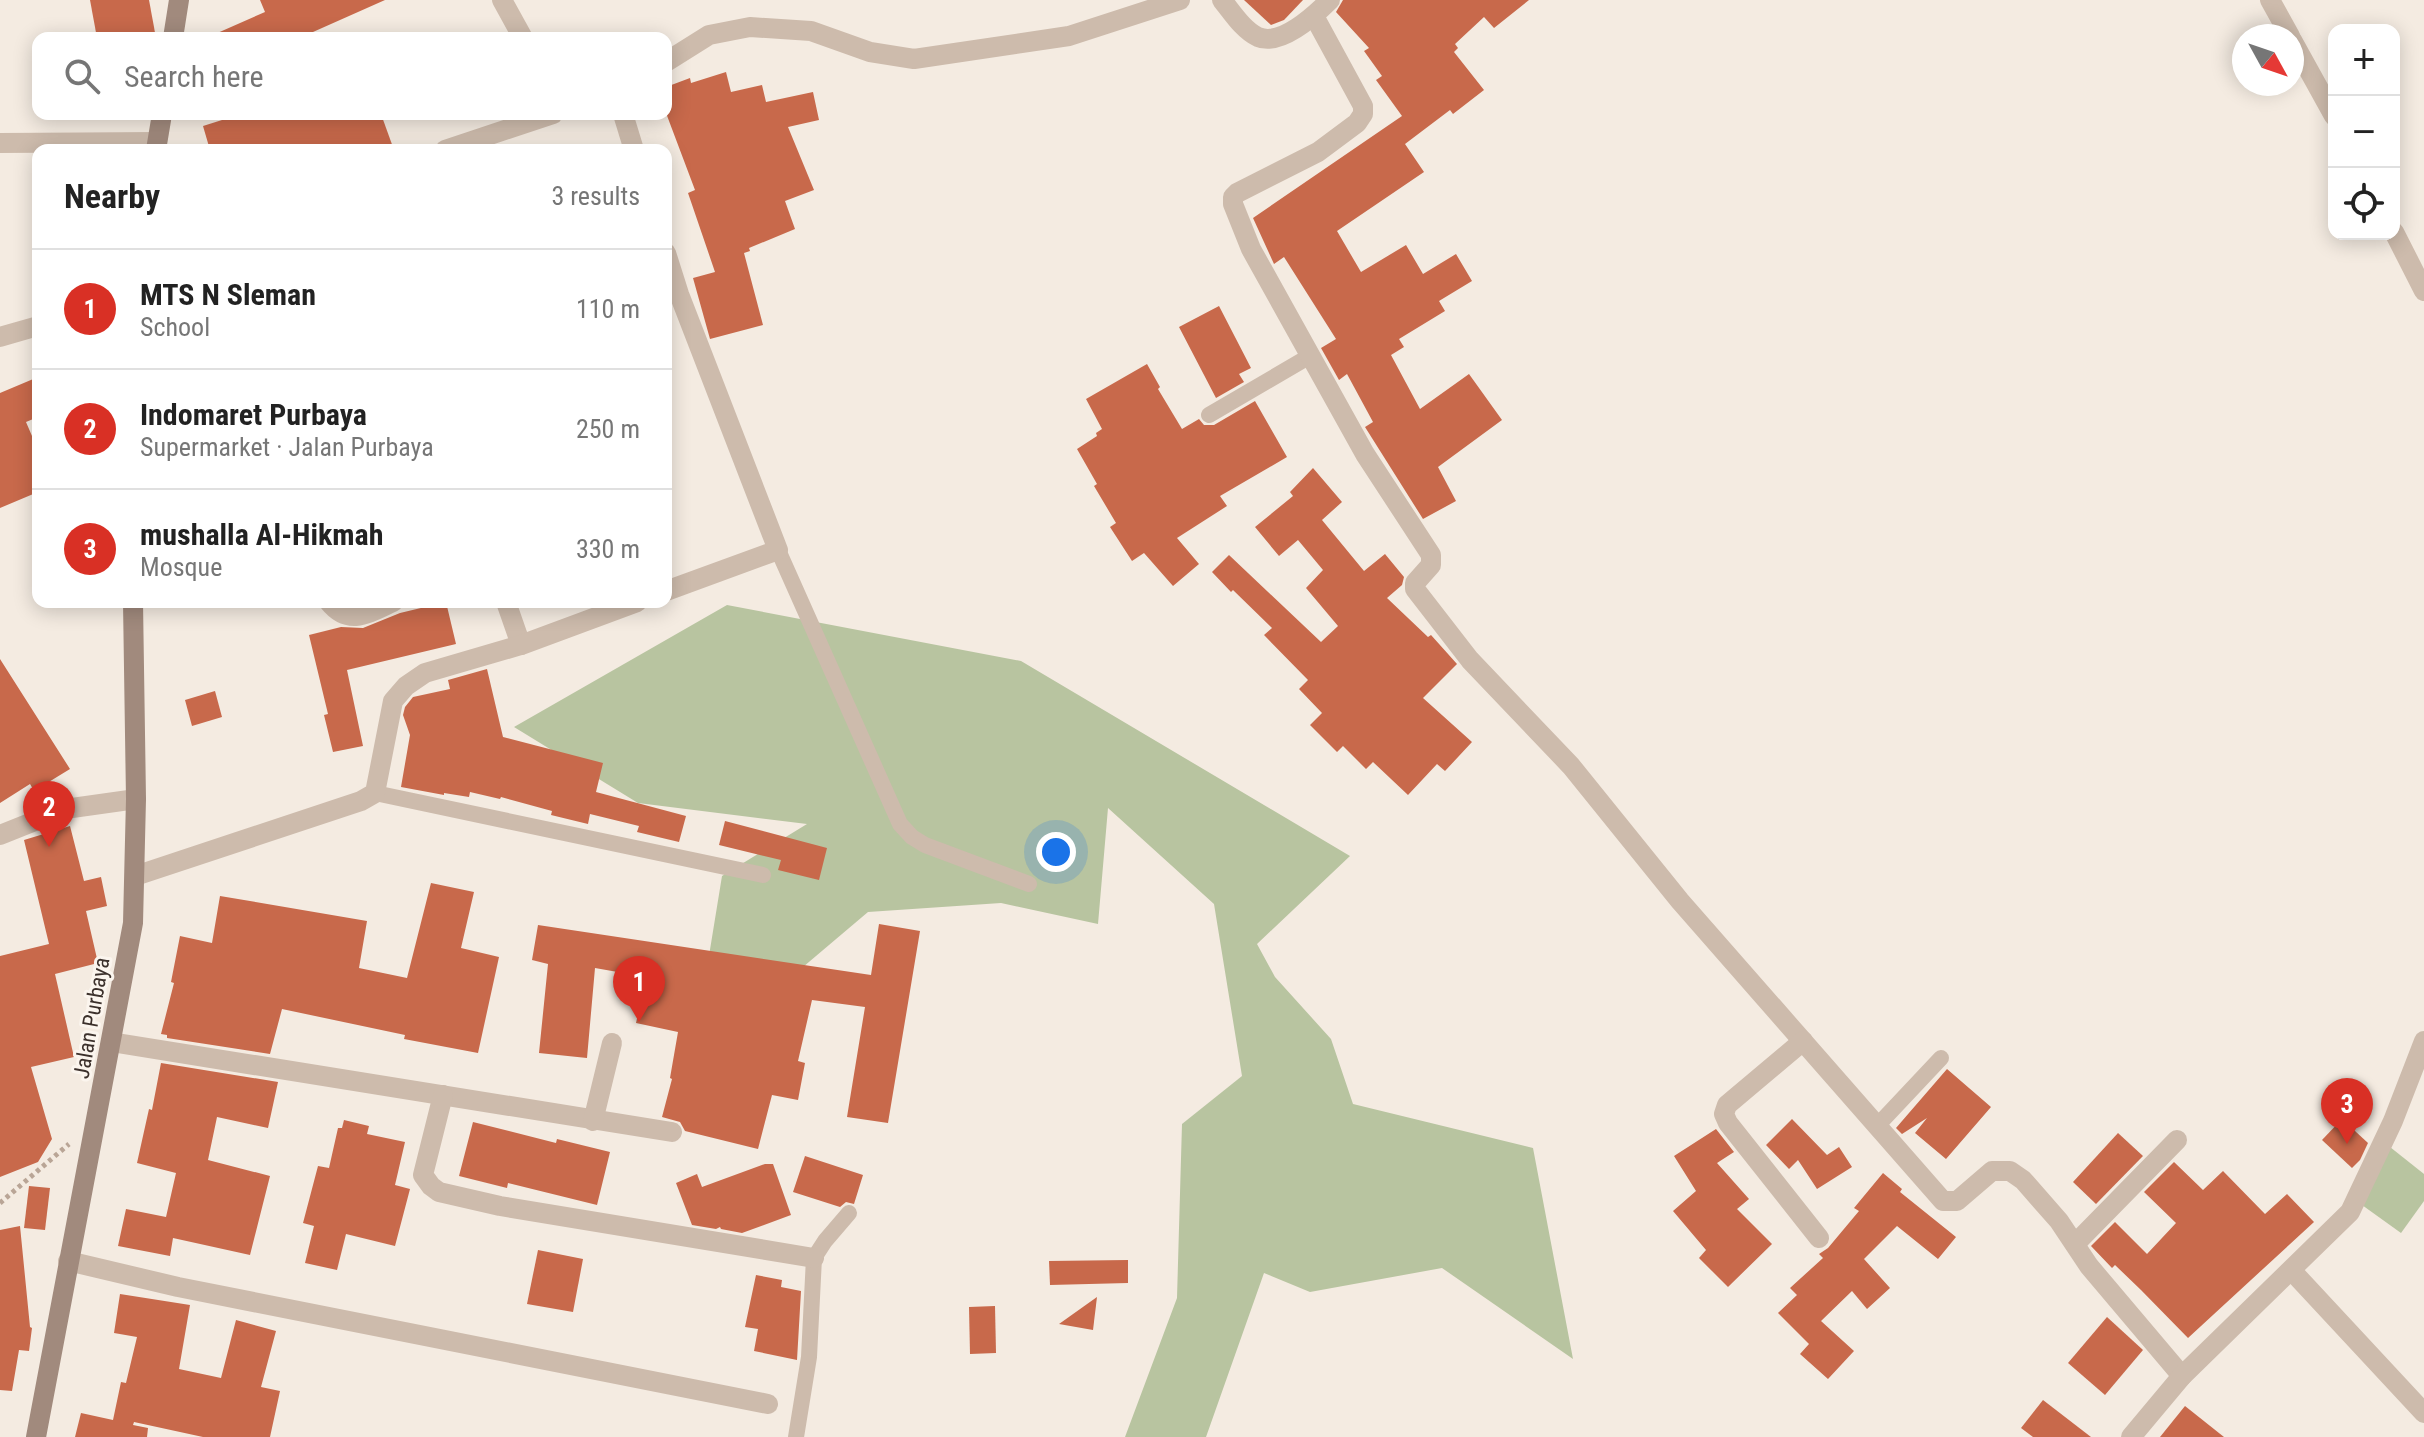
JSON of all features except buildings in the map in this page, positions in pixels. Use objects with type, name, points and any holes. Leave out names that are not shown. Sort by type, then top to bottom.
[{"type":"main road","points":[[174,32],[179,0]]},
{"type":"main road","points":[[157,144],[161,120]]},
{"type":"main road","name":"Jalan Purbaya","points":[[36,1437],[133,923],[136,799],[133,608]]},
{"type":"street","points":[[502,0],[520,32]]},
{"type":"street","points":[[672,58],[709,35],[750,27],[811,31],[870,52],[914,59],[1069,36],[1180,0]]},
{"type":"street","points":[[1222,0],[1240,22],[1260,38],[1275,38],[1295,29],[1330,0]]},
{"type":"street","points":[[2270,0],[2283,24]]},
{"type":"street","points":[[1314,16],[1363,106],[1363,114],[1357,123],[1318,152],[1237,193],[1233,204],[1251,249],[1365,454],[1431,555],[1431,565],[1415,583],[1415,589],[1470,660],[1571,766],[1680,901],[1943,1201],[1957,1201],[1992,1171],[2010,1171],[2023,1180],[2059,1221],[2089,1266],[2182,1376]]},
{"type":"street","points":[[2304,62],[2328,105]]},
{"type":"street","points":[[470,144],[536,120]]},
{"type":"street","points":[[625,120],[632,144]]},
{"type":"street","points":[[0,143],[52,144]]},
{"type":"street","points":[[2398,240],[2424,291]]},
{"type":"street","points":[[672,272],[778,550],[672,589]]},
{"type":"street","points":[[0,337],[32,328]]},
{"type":"street","points":[[334,608],[347,616],[359,616],[378,608]]},
{"type":"street","points":[[508,608],[521,645]]},
{"type":"street","points":[[135,876],[361,801],[375,793],[393,701],[399,692],[425,673],[521,645],[621,608]]},
{"type":"street","points":[[0,835],[65,809],[136,799]]},
{"type":"street","points":[[1803,1041],[1727,1105],[1724,1114],[1819,1238]]},
{"type":"street","points":[[2131,1437],[2182,1376],[2350,1212],[2393,1121],[2424,1041]]},
{"type":"street","points":[[111,1042],[672,1132]]},
{"type":"street","points":[[593,1121],[612,1043]]},
{"type":"street","points":[[443,1095],[423,1175],[439,1192],[500,1206],[814,1258]]},
{"type":"street","points":[[2075,1244],[2177,1140]]},
{"type":"street","points":[[68,1261],[193,1290],[768,1404]]},
{"type":"street","points":[[2292,1271],[2424,1413]]},
{"type":"lane","points":[[1209,415],[1310,356]]},
{"type":"lane","points":[[778,550],[900,824],[925,845],[1029,884]]},
{"type":"lane","points":[[375,793],[763,875]]},
{"type":"lane","points":[[1877,1126],[1941,1058]]},
{"type":"lane","points":[[796,1437],[809,1357],[814,1258],[849,1213]]},
{"type":"path","points":[[0,1203],[96,1119]]},
{"type":"green space","points":[[727,605],[1021,661],[1350,856],[1257,944],[1275,977],[1331,1039],[1353,1104],[1533,1148],[1573,1359],[1442,1268],[1310,1292],[1264,1273],[1206,1437],[1125,1437],[1177,1298],[1182,1124],[1242,1076],[1214,904],[1108,808],[1098,924],[1001,903],[868,912],[803,967],[707,968],[722,876],[807,824],[638,803],[514,727]]},
{"type":"green space","points":[[2390,1147],[2424,1174],[2424,1201],[2401,1233],[2362,1205]]},
{"type":"place","name":"Indomaret Purbaya","points":[[49,847]]},
{"type":"place","name":"MTS N Sleman","points":[[639,1022]]},
{"type":"place","name":"mushalla Al-Hikmah","points":[[2347,1144]]}]
